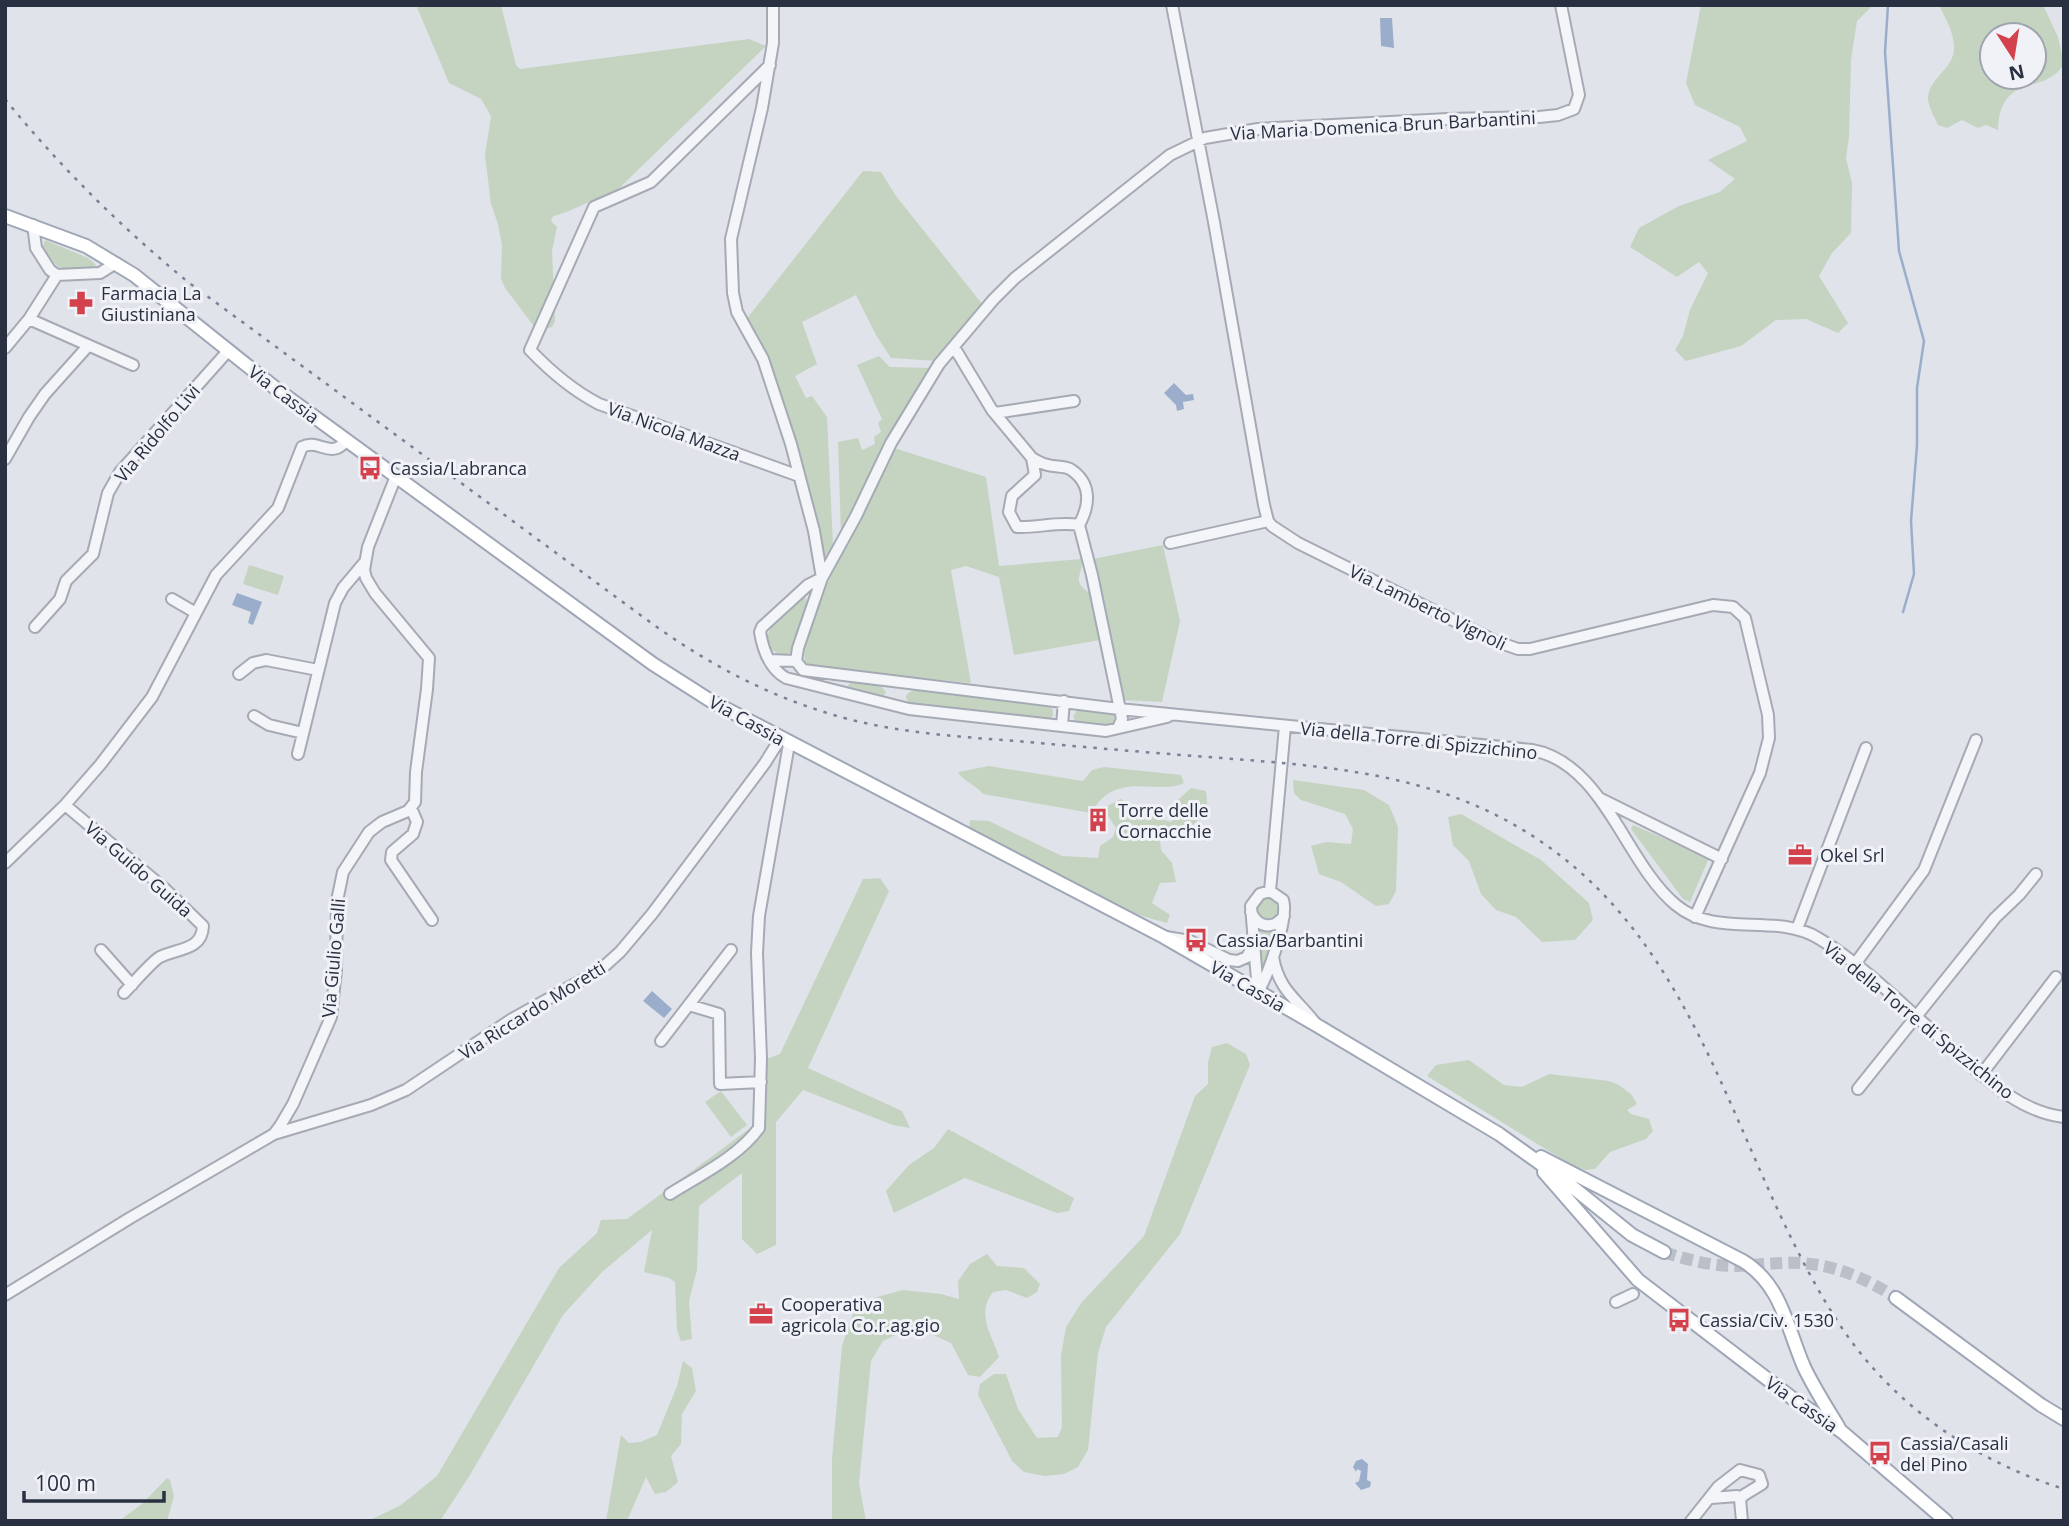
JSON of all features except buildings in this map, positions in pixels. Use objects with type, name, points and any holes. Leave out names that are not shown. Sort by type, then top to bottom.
[{"type":"main road","name":"Via Cassia","points":[[5,216],[86,246],[116,263],[346,441],[653,664],[711,701],[1164,937],[1499,1134],[1532,1159],[1639,1280],[1792,1398],[1841,1432],[1942,1518]]},
{"type":"main road","points":[[1499,1134],[1605,1192],[1743,1261],[1757,1272],[1778,1299],[1809,1377],[1841,1432]]},
{"type":"main road","points":[[1532,1159],[1570,1185],[1632,1235],[1664,1252]]},
{"type":"main road","points":[[1896,1298],[2064,1419]]},
{"type":"street","points":[[773,5],[775,29],[770,65],[732,229],[730,248],[737,312],[763,359],[814,531],[822,578],[808,585],[762,628],[761,638],[769,660],[796,660]]},
{"type":"street","points":[[1170,543],[1268,521],[1172,5]]},
{"type":"street","name":"Via Maria Domenica Brun Barbantini","points":[[796,660],[822,578],[891,443],[939,364],[999,294],[1027,267],[1170,155],[1199,140],[1258,129],[1538,117],[1574,109],[1578,95],[1561,5]]},
{"type":"street","name":"Via Nicola Mazza","points":[[770,65],[651,182],[594,207],[530,350],[575,391],[621,414],[799,476]]},
{"type":"street","points":[[33,225],[36,248],[50,270],[57,275],[100,274],[116,263]]},
{"type":"street","points":[[5,348],[29,318],[57,275]]},
{"type":"street","points":[[29,318],[133,365]]},
{"type":"street","points":[[5,459],[29,417],[88,346]]},
{"type":"street","points":[[954,347],[995,413],[1032,458],[1046,465],[1069,468],[1081,480],[1089,497],[1087,511],[1079,525],[1122,719],[1118,728]]},
{"type":"street","name":"Via Ridolfo Livi","points":[[35,627],[60,599],[68,579],[93,554],[108,493],[120,472],[228,351]]},
{"type":"street","points":[[995,413],[1074,401]]},
{"type":"street","points":[[5,863],[65,805],[100,765],[152,697],[216,575],[278,508],[303,446],[311,444],[334,449],[342,447],[346,441]]},
{"type":"street","points":[[1032,458],[1035,475],[1012,496],[1009,512],[1017,527],[1035,528],[1069,523],[1079,525]]},
{"type":"street","points":[[396,477],[368,547],[364,564],[366,578],[375,593],[429,658],[415,802],[411,808],[417,822],[413,834],[392,852],[391,860],[432,920]]},
{"type":"street","name":"Via Lamberto Vignoli","points":[[1268,521],[1283,534],[1310,549],[1495,641],[1518,649],[1530,649],[1703,607],[1720,604],[1737,609],[1745,618],[1749,629],[1768,715],[1769,738],[1760,773],[1695,917]]},
{"type":"street","points":[[298,754],[335,603],[343,588],[364,564]]},
{"type":"street","points":[[172,599],[196,613]]},
{"type":"street","points":[[239,674],[253,663],[266,660],[318,670]]},
{"type":"street","name":"Via della Torre di Spizzichino","points":[[769,660],[779,674],[786,678],[896,706],[1106,731],[1179,715]]},
{"type":"street","name":"Via della Torre di Spizzichino","points":[[796,660],[803,670],[843,677],[1119,709],[1541,751],[1564,762],[1575,771],[1596,796],[1665,895],[1677,906],[1695,917],[1728,924],[1797,929],[1820,939],[1855,964],[1981,1075],[2030,1108],[2064,1117]]},
{"type":"street","points":[[838,692],[843,677]]},
{"type":"street","points":[[896,706],[899,682]]},
{"type":"street","points":[[1062,726],[1064,701]]},
{"type":"street","points":[[254,716],[270,725],[303,733]]},
{"type":"street","points":[[1270,891],[1285,726]]},
{"type":"street","points":[[1855,964],[1923,870],[1976,740]]},
{"type":"street","points":[[670,1194],[718,1164],[754,1135],[761,1121],[757,953],[759,916],[784,741]]},
{"type":"street","name":"Via Riccardo Moretti","points":[[274,1134],[371,1105],[406,1090],[512,1019],[600,970],[652,914],[705,840],[784,741]]},
{"type":"street","points":[[1797,929],[1866,748]]},
{"type":"street","points":[[1596,796],[1722,859]]},
{"type":"street","name":"Via Guido Guida","points":[[65,805],[164,888],[203,926],[194,945],[159,957],[128,989],[101,950]]},
{"type":"street","name":"Via Giulio Galli","points":[[5,1295],[130,1217],[274,1134],[293,1104],[329,1021],[336,970],[337,901],[345,867],[374,828],[411,808]]},
{"type":"street","points":[[1858,1089],[1995,918],[2036,874]]},
{"type":"street","points":[[1270,891],[1283,900],[1283,916],[1273,956],[1258,992],[1251,911],[1255,897],[1270,891]]},
{"type":"street","points":[[1251,911],[1255,921],[1265,926],[1276,924],[1283,916]]},
{"type":"street","points":[[1164,937],[1190,941],[1234,961],[1249,956],[1254,940]]},
{"type":"street","points":[[661,1041],[731,950]]},
{"type":"street","points":[[1273,956],[1278,977],[1286,992],[1318,1026]]},
{"type":"street","points":[[1981,1075],[2056,977]]},
{"type":"street","points":[[689,1005],[719,1014],[720,1084],[761,1082]]},
{"type":"street","points":[[1616,1302],[1633,1294]]},
{"type":"street","points":[[1691,1521],[1718,1487],[1740,1471],[1759,1475],[1762,1485],[1740,1500]]},
{"type":"street","points":[[1711,1498],[1737,1496],[1740,1500],[1742,1521]]},
{"type":"green space","points":[[416,5],[501,5],[516,65],[520,69],[749,39],[766,46],[610,197],[553,216],[551,221],[557,227],[552,251],[555,321],[552,327],[536,329],[501,279],[502,245],[491,204],[485,155],[491,116],[481,99],[449,83]]},
{"type":"green space","points":[[1701,5],[1873,5],[1857,21],[1851,60],[1846,158],[1852,183],[1851,233],[1832,253],[1819,276],[1848,323],[1838,333],[1806,319],[1776,320],[1741,346],[1686,361],[1675,350],[1708,273],[1699,262],[1677,277],[1630,247],[1639,228],[1679,206],[1720,192],[1735,179],[1708,160],[1747,141],[1740,127],[1695,105],[1686,83]]},
{"type":"green space","points":[[1939,5],[2043,5],[2058,37],[2064,64],[2048,79],[2048,21],[1978,21],[1978,91],[2016,91],[2006,99],[1998,130],[1986,125],[1978,128],[1962,120],[1947,128],[1938,125],[1928,100],[1932,86],[1953,55],[1954,41]]},
{"type":"green space","points":[[863,171],[881,172],[896,196],[983,305],[937,361],[891,358],[856,295],[802,322],[817,364],[795,376],[806,398],[812,396],[827,417],[833,544],[825,564],[817,527],[745,321]]},
{"type":"green space","points":[[45,240],[88,258],[96,265],[79,269],[61,268],[43,246]]},
{"type":"green space","points":[[879,356],[890,367],[933,368],[841,534],[838,442],[858,438],[862,450],[875,444],[874,437],[881,432],[878,423],[882,419],[857,365]]},
{"type":"green space","points":[[894,448],[986,477],[999,566],[1081,559],[1079,581],[1092,594],[1100,640],[1014,655],[999,577],[966,566],[951,570],[971,683],[806,666],[805,649],[824,593]]},
{"type":"green space","points":[[1163,545],[1180,621],[1162,702],[1122,700],[1093,559]]},
{"type":"green space","points":[[249,565],[284,576],[278,595],[243,584]]},
{"type":"green space","points":[[806,598],[807,602],[792,651],[784,657],[768,648],[769,632],[783,613]]},
{"type":"green space","points":[[851,682],[880,685],[886,692],[881,699],[846,688]]},
{"type":"green space","points":[[917,689],[1049,704],[1053,715],[1051,720],[909,705],[906,697],[908,693]]},
{"type":"green space","points":[[1078,708],[1114,713],[1114,722],[1106,726],[1078,725],[1073,717]]},
{"type":"green space","points":[[989,766],[1083,781],[1092,770],[1104,767],[1181,775],[1184,783],[1166,787],[1136,786],[1116,790],[1104,797],[1091,813],[983,794],[958,772]]},
{"type":"green space","points":[[1293,780],[1364,790],[1389,805],[1398,827],[1396,891],[1389,904],[1376,906],[1341,882],[1319,874],[1311,846],[1326,842],[1351,844],[1353,829],[1345,814],[1301,800],[1294,793]]},
{"type":"green space","points":[[1191,788],[1206,791],[1208,812],[1190,827],[1170,830],[1160,839],[1161,850],[1172,863],[1176,882],[1160,883],[1152,903],[1170,915],[1167,923],[1090,895],[969,829],[970,820],[989,821],[1062,856],[1098,858],[1100,846],[1113,837],[1116,828],[1103,808],[1121,799],[1138,812],[1171,822],[1181,812],[1178,800]]},
{"type":"green space","points":[[1461,814],[1541,860],[1589,903],[1593,920],[1575,940],[1542,942],[1516,917],[1496,910],[1481,894],[1469,861],[1453,845],[1448,817]]},
{"type":"green space","points":[[1633,825],[1709,858],[1690,902],[1683,899],[1631,829]]},
{"type":"green space","points":[[880,878],[889,891],[808,1068],[902,1111],[910,1128],[893,1125],[803,1090],[776,1122],[776,1245],[757,1254],[742,1239],[742,1173],[699,1206],[697,1270],[689,1301],[692,1339],[681,1341],[677,1330],[675,1282],[644,1272],[652,1230],[602,1272],[563,1315],[470,1475],[440,1521],[368,1521],[401,1505],[437,1476],[559,1268],[597,1233],[601,1220],[627,1219],[753,1126],[765,1124],[766,1059],[780,1054],[863,879]]},
{"type":"green space","points":[[1268,897],[1277,900],[1280,909],[1277,918],[1268,921],[1259,918],[1256,909],[1259,900]]},
{"type":"green space","points":[[1277,927],[1264,973],[1262,975],[1258,928]]},
{"type":"green space","points":[[1227,1043],[1246,1054],[1250,1065],[1180,1234],[1106,1327],[1098,1353],[1088,1450],[1078,1467],[1064,1474],[1045,1476],[1024,1472],[1012,1461],[978,1395],[980,1384],[994,1374],[1006,1374],[1018,1409],[1037,1438],[1058,1437],[1062,1427],[1061,1356],[1066,1327],[1082,1302],[1144,1236],[1195,1096],[1208,1084],[1208,1062],[1212,1047]]},
{"type":"green space","points":[[1469,1060],[1504,1085],[1522,1087],[1549,1074],[1609,1081],[1631,1094],[1637,1104],[1627,1110],[1631,1114],[1649,1119],[1653,1131],[1646,1139],[1610,1152],[1595,1169],[1585,1170],[1573,1166],[1427,1076],[1436,1065]]},
{"type":"green space","points":[[721,1091],[747,1125],[731,1137],[705,1102]]},
{"type":"green space","points":[[948,1129],[1074,1198],[1069,1211],[1057,1213],[965,1178],[894,1213],[886,1191],[909,1165],[934,1148]]},
{"type":"green space","points":[[987,1254],[997,1266],[1024,1268],[1040,1284],[1037,1292],[1027,1298],[1006,1290],[993,1292],[988,1300],[985,1316],[999,1357],[980,1377],[968,1375],[951,1343],[933,1335],[908,1329],[883,1341],[871,1361],[859,1483],[866,1521],[832,1521],[832,1459],[842,1346],[854,1310],[870,1299],[903,1290],[959,1299],[958,1281],[970,1264]]},
{"type":"green space","points":[[683,1361],[692,1368],[696,1391],[682,1414],[681,1444],[671,1456],[678,1482],[666,1492],[655,1494],[646,1477],[627,1521],[606,1521],[621,1435],[629,1443],[657,1435],[677,1386]]},
{"type":"green space","points":[[167,1478],[174,1496],[167,1521],[119,1521],[143,1503]]},
{"type":"water","points":[[1380,18],[1392,18],[1394,48],[1381,46]]},
{"type":"water","points":[[1174,383],[1186,395],[1193,394],[1194,400],[1183,402],[1184,409],[1177,411],[1176,405],[1164,393]]},
{"type":"water","points":[[237,593],[262,602],[253,625],[248,623],[251,612],[232,605]]},
{"type":"water","points":[[652,991],[672,1009],[664,1018],[643,1001]]},
{"type":"water","points":[[1362,1459],[1368,1464],[1367,1480],[1371,1482],[1370,1487],[1361,1490],[1355,1483],[1359,1481],[1361,1471],[1357,1469],[1356,1472],[1353,1467],[1356,1461]]},
{"type":"waterway","points":[[1888,5],[1885,52],[1899,251],[1924,341],[1917,388],[1917,445],[1911,521],[1914,574],[1903,612]]},
{"type":"tunnel","points":[[1664,1252],[1718,1265],[1814,1264],[1863,1279],[1896,1298]]},
{"type":"railway","points":[[5,99],[47,149],[92,195],[188,282],[654,625],[714,663],[756,685],[845,718],[917,732],[1264,761],[1349,771],[1390,779],[1431,789],[1470,803],[1546,845],[1601,892],[1645,945],[1682,1004],[1714,1067],[1803,1261],[1838,1322],[1859,1351],[1908,1403],[1936,1425],[1997,1462],[2064,1489]]},
{"type":"place","name":"Farmacia La Giustiniana","points":[[81,303]]},
{"type":"place","name":"Cassia/Labranca","points":[[370,468]]},
{"type":"place","name":"Torre delle Cornacchie","points":[[1098,820]]},
{"type":"place","name":"Okel Srl","points":[[1800,855]]},
{"type":"place","name":"Cassia/Barbantini","points":[[1196,940]]},
{"type":"place","name":"Cooperativa agricola Co.r.ag.gio","points":[[761,1314]]},
{"type":"place","name":"Cassia/Civ. 1530","points":[[1679,1320]]},
{"type":"place","name":"Cassia/Casali del Pino","points":[[1880,1453]]}]
